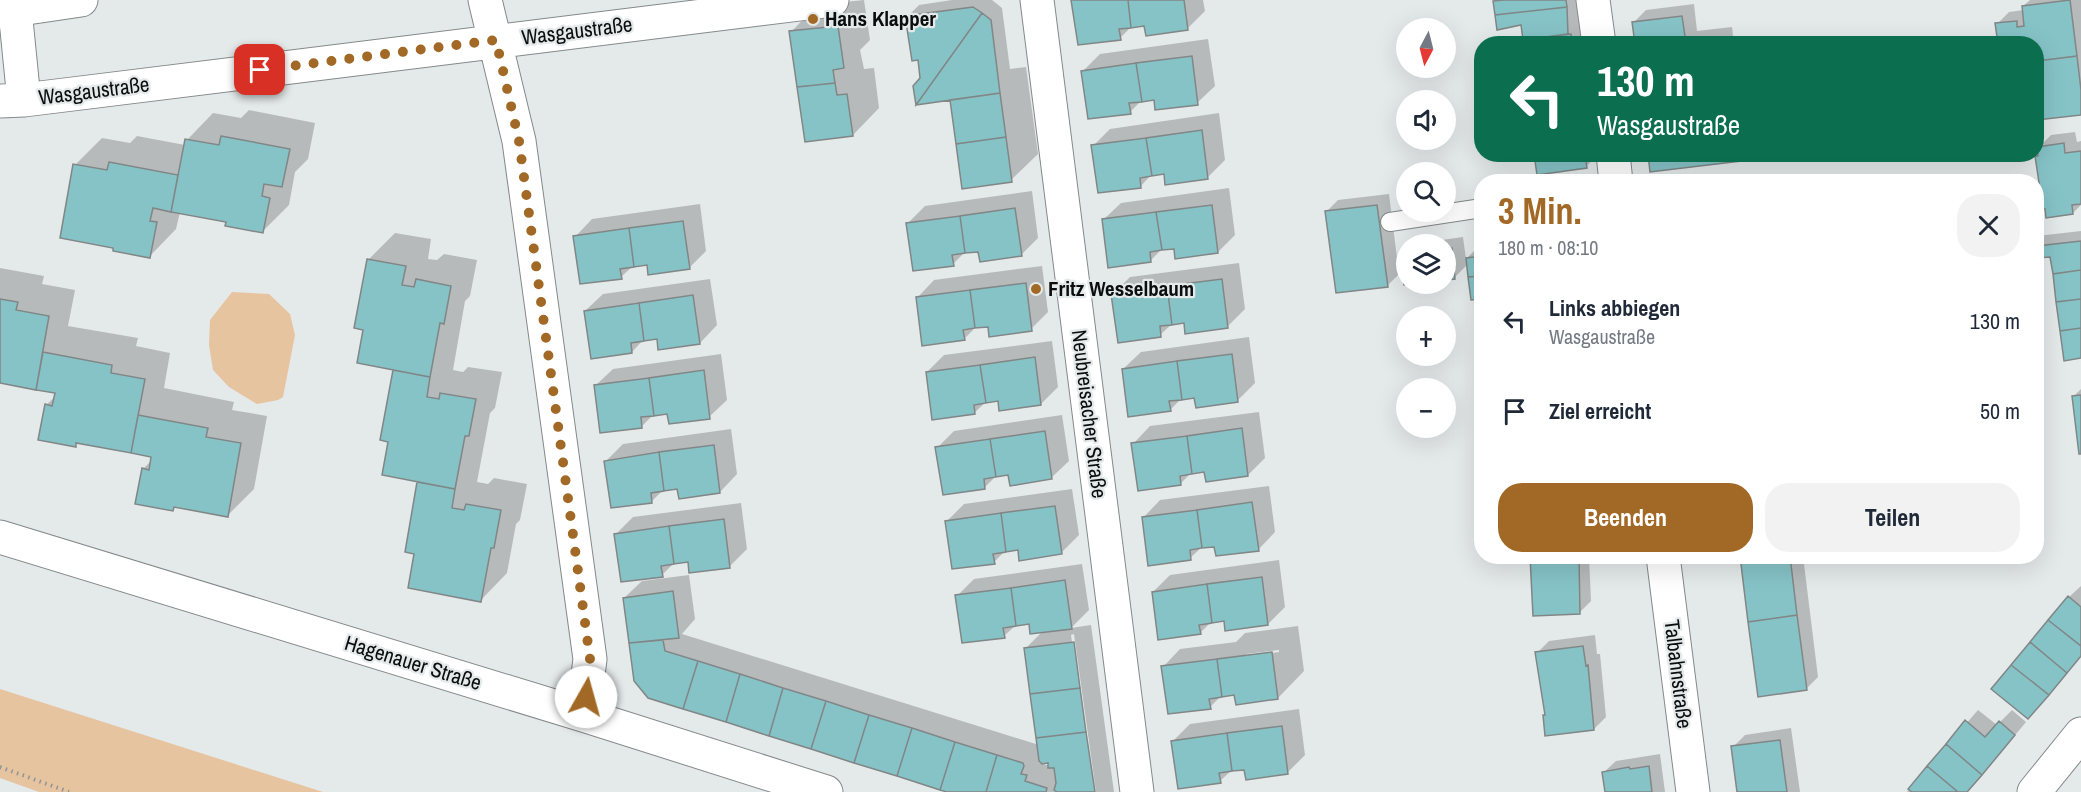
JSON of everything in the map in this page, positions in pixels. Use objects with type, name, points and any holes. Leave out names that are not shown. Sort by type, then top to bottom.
[{"type":"street","points":[[12,100],[7,11],[81,0]]},
{"type":"street","points":[[486,0],[519,141],[590,659],[584,715]]},
{"type":"street","name":"Wasgaustraße","points":[[12,100],[832,0]]},
{"type":"street","name":"Neubreisacher Straße","points":[[1037,0],[1137,792]]},
{"type":"street","points":[[1593,0],[1598,36]]},
{"type":"street","name":"Hagenauer Straße","points":[[0,537],[584,715],[826,792]]},
{"type":"street","name":"Talbahnstraße","points":[[1664,564],[1693,792]]},
{"type":"street","points":[[2034,792],[2081,734]]},
{"type":"lane","points":[[1390,222],[1474,209]]},
{"type":"path","points":[[0,767],[69,792]]},
{"type":"shaded area","points":[[232,292],[269,294],[290,314],[295,335],[283,397],[278,400],[257,404],[229,387],[213,370],[209,345],[210,320]]},
{"type":"shaded area","points":[[0,689],[323,792],[39,792],[0,778]]},
{"type":"building","points":[[1071,0],[1128,0],[1131,28],[1119,29],[1121,40],[1078,45]]},
{"type":"building","points":[[1128,0],[1184,0],[1188,30],[1146,36],[1144,26],[1131,28]]},
{"type":"building","points":[[1566,0],[1567,7],[1495,15],[1493,1]]},
{"type":"building","points":[[2070,0],[2077,56],[2044,60],[2044,36],[1997,36],[1995,23],[2017,21],[2017,27],[2024,26],[2022,6]]},
{"type":"building","points":[[973,7],[982,13],[916,105],[913,86],[920,78],[918,60],[912,61],[905,16]]},
{"type":"building","points":[[1567,7],[1568,34],[1522,36],[1521,25],[1497,30],[1495,15]]},
{"type":"building","points":[[982,13],[991,20],[1000,93],[916,105]]},
{"type":"building","points":[[1682,16],[1685,36],[1634,36],[1632,22]]},
{"type":"building","points":[[838,26],[844,68],[833,70],[835,83],[797,87],[789,31]]},
{"type":"building","points":[[1192,56],[1198,105],[1155,110],[1154,100],[1142,102],[1136,63]]},
{"type":"building","points":[[2077,56],[2081,115],[2044,119],[2044,60]]},
{"type":"building","points":[[1136,63],[1142,102],[1129,103],[1131,114],[1088,119],[1081,71]]},
{"type":"building","points":[[835,83],[837,95],[847,94],[853,136],[805,142],[797,87]]},
{"type":"building","points":[[1000,93],[1006,137],[956,144],[950,100]]},
{"type":"building","points":[[1202,130],[1208,179],[1165,185],[1164,174],[1152,176],[1146,138]]},
{"type":"building","points":[[221,136],[290,149],[282,187],[264,184],[262,196],[270,198],[263,233],[225,226],[226,222],[171,212],[185,139],[219,145]]},
{"type":"building","points":[[1006,137],[1012,182],[962,189],[956,144]]},
{"type":"building","points":[[1146,138],[1152,176],[1140,178],[1141,188],[1098,193],[1091,145]]},
{"type":"building","points":[[2064,143],[2065,153],[2081,151],[2081,204],[2072,205],[2073,214],[2046,218],[2044,174],[2038,174],[2036,162],[2044,162],[2044,146]]},
{"type":"building","points":[[109,162],[178,175],[171,212],[153,208],[150,221],[157,222],[150,258],[60,238],[73,164],[107,170]]},
{"type":"building","points":[[1535,162],[1586,162],[1587,168],[1537,174]]},
{"type":"building","points":[[1649,162],[1733,162],[1650,172]]},
{"type":"building","points":[[1212,205],[1218,253],[1175,259],[1174,249],[1162,250],[1156,212]]},
{"type":"building","points":[[1377,205],[1388,287],[1336,293],[1325,211]]},
{"type":"building","points":[[1015,208],[1022,256],[980,262],[978,252],[965,253],[960,216]]},
{"type":"building","points":[[1156,212],[1162,250],[1150,252],[1151,262],[1108,268],[1102,219]]},
{"type":"building","points":[[960,216],[965,253],[952,255],[954,266],[913,271],[906,223]]},
{"type":"building","points":[[683,221],[690,269],[648,275],[647,265],[634,267],[629,228]]},
{"type":"building","points":[[629,228],[634,267],[620,269],[622,279],[580,284],[573,236]]},
{"type":"building","points":[[2081,241],[2081,270],[2053,274],[2050,257],[2044,257],[2044,245]]},
{"type":"building","points":[[1474,257],[1474,277],[1468,277],[1466,258]]},
{"type":"building","points":[[367,259],[406,266],[402,285],[414,287],[416,279],[451,286],[444,324],[440,323],[430,377],[357,363],[363,330],[354,328]]},
{"type":"building","points":[[2081,270],[2081,299],[2056,302],[2053,274]]},
{"type":"building","points":[[1468,277],[1474,277],[1474,300],[1471,300]]},
{"type":"building","points":[[1222,279],[1228,328],[1185,334],[1184,323],[1172,325],[1167,286]]},
{"type":"building","points":[[1026,283],[1032,331],[989,337],[988,327],[975,328],[970,290]]},
{"type":"building","points":[[1167,286],[1172,325],[1160,326],[1161,337],[1118,343],[1111,294]]},
{"type":"building","points":[[970,290],[975,328],[963,330],[965,340],[922,346],[916,297]]},
{"type":"building","points":[[693,295],[700,344],[658,350],[657,339],[644,341],[639,303]]},
{"type":"building","points":[[0,299],[18,302],[16,310],[49,316],[36,390],[0,383]]},
{"type":"building","points":[[2081,299],[2081,328],[2060,331],[2056,302]]},
{"type":"building","points":[[639,303],[644,341],[631,343],[632,353],[591,359],[584,311]]},
{"type":"building","points":[[2081,328],[2081,358],[2064,361],[2060,331]]},
{"type":"building","points":[[43,352],[112,365],[111,373],[145,379],[131,453],[76,443],[76,447],[38,440],[45,404],[52,406],[55,393],[36,390]]},
{"type":"building","points":[[1232,354],[1238,402],[1196,408],[1194,398],[1182,400],[1177,361]]},
{"type":"building","points":[[1035,357],[1041,405],[999,411],[998,401],[986,403],[980,365]]},
{"type":"building","points":[[1177,361],[1182,400],[1169,401],[1171,411],[1128,417],[1122,369]]},
{"type":"building","points":[[980,365],[986,403],[974,405],[975,414],[932,420],[926,372]]},
{"type":"building","points":[[393,370],[430,377],[427,397],[439,399],[440,393],[476,399],[469,436],[465,436],[455,489],[382,475],[388,442],[380,440]]},
{"type":"building","points":[[704,370],[710,419],[669,424],[667,414],[654,416],[649,378]]},
{"type":"building","points":[[649,378],[654,416],[641,417],[642,428],[600,433],[594,385]]},
{"type":"building","points":[[2081,395],[2081,454],[2079,454],[2072,396]]},
{"type":"building","points":[[138,415],[208,428],[206,437],[241,443],[228,517],[174,507],[173,511],[135,504],[142,468],[149,470],[151,457],[131,453]]},
{"type":"building","points":[[1242,428],[1248,476],[1206,482],[1204,472],[1192,474],[1187,436]]},
{"type":"building","points":[[1045,431],[1052,479],[1010,486],[1008,475],[996,477],[990,439]]},
{"type":"building","points":[[1187,436],[1192,474],[1180,476],[1181,485],[1138,491],[1131,443]]},
{"type":"building","points":[[990,439],[996,477],[984,479],[985,489],[943,495],[935,447]]},
{"type":"building","points":[[714,445],[720,493],[679,499],[677,489],[664,491],[659,452]]},
{"type":"building","points":[[659,452],[664,491],[651,493],[652,503],[611,508],[604,461]]},
{"type":"building","points":[[417,482],[455,489],[452,508],[464,510],[466,504],[501,510],[481,602],[408,588],[414,554],[405,552]]},
{"type":"building","points":[[1252,502],[1259,551],[1216,556],[1214,547],[1202,548],[1197,510]]},
{"type":"building","points":[[1055,506],[1062,554],[1019,561],[1018,550],[1006,552],[1001,513]]},
{"type":"building","points":[[1197,510],[1202,548],[1190,550],[1191,560],[1148,566],[1142,517]]},
{"type":"building","points":[[1001,513],[1006,552],[993,554],[995,564],[952,569],[945,521]]},
{"type":"building","points":[[724,519],[730,568],[689,573],[688,562],[674,564],[669,526]]},
{"type":"building","points":[[669,526],[674,564],[661,566],[663,577],[621,582],[614,534]]},
{"type":"building","points":[[1530,564],[1579,564],[1580,614],[1533,616]]},
{"type":"building","points":[[1741,564],[1791,564],[1797,615],[1748,622]]},
{"type":"building","points":[[1262,577],[1268,625],[1225,631],[1224,621],[1212,623],[1207,584]]},
{"type":"building","points":[[1065,580],[1072,629],[1030,634],[1029,624],[1016,626],[1011,588]]},
{"type":"building","points":[[1207,584],[1212,623],[1199,625],[1201,634],[1158,640],[1152,592]]},
{"type":"building","points":[[1011,588],[1016,626],[1003,628],[1005,638],[962,643],[955,595]]},
{"type":"building","points":[[673,591],[679,638],[629,643],[623,598]]},
{"type":"building","points":[[2068,596],[2081,607],[2081,646],[2048,620]]},
{"type":"building","points":[[1797,615],[1807,690],[1758,697],[1748,622]]},
{"type":"building","points":[[2048,620],[2081,646],[2081,656],[2067,673],[2030,642]]},
{"type":"building","points":[[663,640],[665,651],[698,661],[683,709],[648,698],[634,681],[629,643]]},
{"type":"building","points":[[1074,642],[1080,688],[1030,694],[1024,648]]},
{"type":"building","points":[[2030,642],[2067,673],[2049,695],[2011,665]]},
{"type":"building","points":[[1583,646],[1586,666],[1588,665],[1594,730],[1545,736],[1543,715],[1545,715],[1535,652]]},
{"type":"building","points":[[1272,652],[1278,699],[1236,705],[1234,695],[1222,697],[1217,659]]},
{"type":"building","points":[[1217,659],[1222,697],[1209,699],[1211,709],[1168,714],[1161,666]]},
{"type":"building","points":[[698,661],[740,674],[726,722],[683,709]]},
{"type":"building","points":[[2011,665],[2049,695],[2028,719],[1991,689]]},
{"type":"building","points":[[740,674],[783,688],[769,736],[726,722]]},
{"type":"building","points":[[783,688],[826,701],[811,749],[769,736]]},
{"type":"building","points":[[1080,688],[1086,732],[1036,738],[1030,694]]},
{"type":"building","points":[[826,701],[869,715],[854,763],[811,749]]},
{"type":"building","points":[[869,715],[912,728],[897,776],[854,763]]},
{"type":"building","points":[[1965,720],[1985,737],[1999,721],[2015,735],[1982,775],[1946,744]]},
{"type":"building","points":[[1282,726],[1288,774],[1246,780],[1244,770],[1232,771],[1227,733]]},
{"type":"building","points":[[912,728],[955,742],[940,790],[897,776]]},
{"type":"building","points":[[1086,732],[1095,792],[1057,792],[1054,790],[1056,783],[1054,768],[1048,768],[1048,763],[1042,764],[1039,761],[1036,738]]},
{"type":"building","points":[[1227,733],[1232,771],[1219,773],[1221,783],[1178,789],[1171,741]]},
{"type":"building","points":[[1780,740],[1787,792],[1737,792],[1731,746]]},
{"type":"building","points":[[955,742],[997,755],[986,792],[940,790]]},
{"type":"building","points":[[1946,744],[1982,775],[1967,792],[1958,792],[1927,766]]},
{"type":"building","points":[[997,755],[1023,763],[1021,774],[1027,775],[1025,781],[1047,788],[1046,792],[986,792]]},
{"type":"building","points":[[1649,766],[1652,792],[1605,792],[1602,772]]},
{"type":"building","points":[[1927,766],[1958,792],[1912,792],[1908,789]]},
{"type":"place","name":"Hans Klapper","points":[[813,19]]},
{"type":"place","name":"Fritz Wesselbaum","points":[[1036,289]]},
{"type":"route","points":[[260,70],[496,40],[519,141],[590,659],[586,697]]}]
